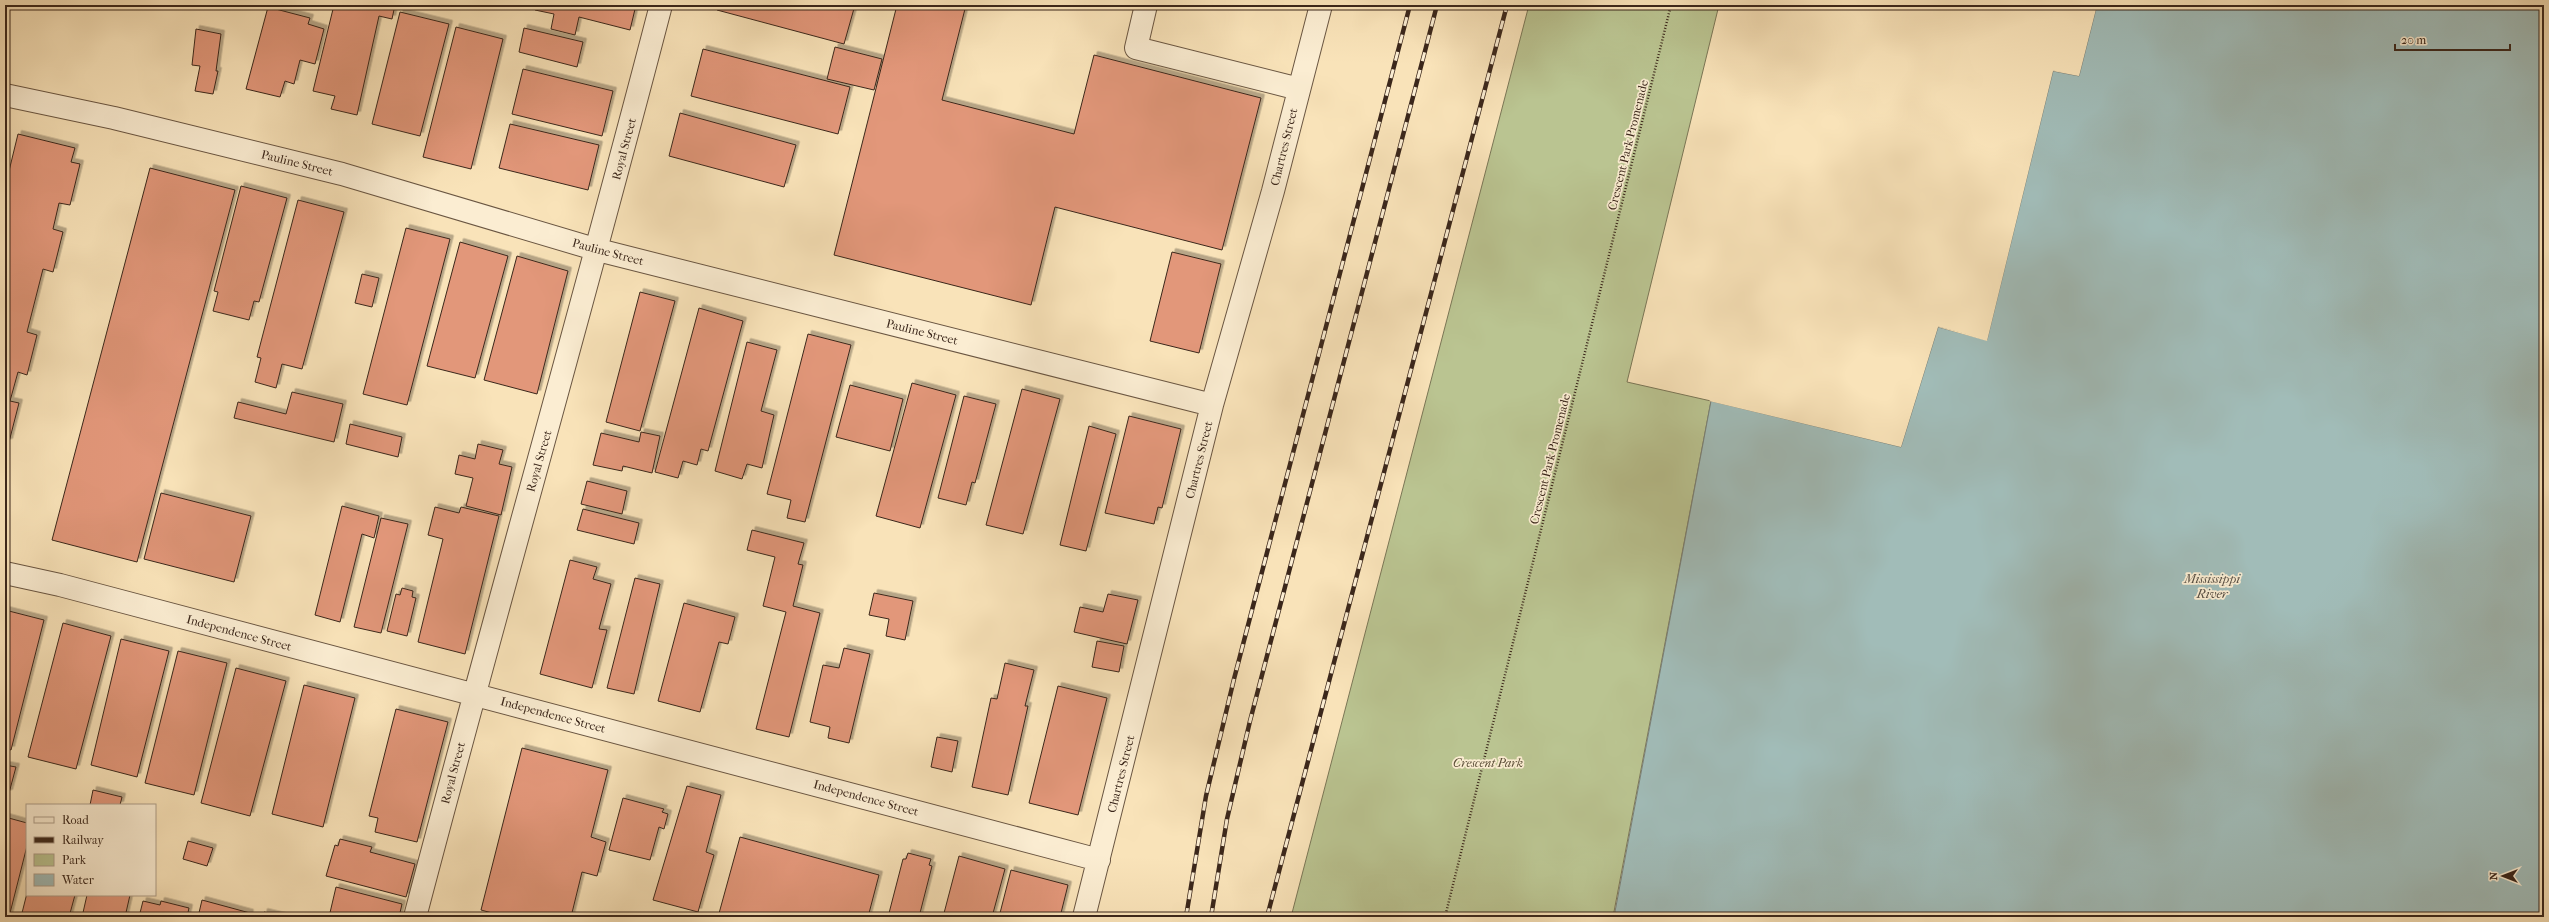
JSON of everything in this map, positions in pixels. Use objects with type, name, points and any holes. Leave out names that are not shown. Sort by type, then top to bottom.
[{"type":"street","name":"Royal Street","points":[[415,917],[473,694],[598,250],[661,5]]},
{"type":"street","points":[[1146,5],[1136,48],[1299,89]]},
{"type":"street","name":"Chartres Street","points":[[1084,917],[1212,405],[1321,5]]},
{"type":"street","name":"Pauline Street","points":[[5,95],[114,118],[342,174],[598,250],[1212,405]]},
{"type":"street","name":"Independence Street","points":[[5,573],[60,585],[1099,860]]},
{"type":"path","name":"Crescent Park Promenade","points":[[1445,917],[1671,5]]},
{"type":"green space","name":"Crescent Park","points":[[1529,5],[1719,5],[1627,382],[1711,401],[1613,917],[1291,917]]},
{"type":"water","name":"Mississippi River","points":[[2097,5],[2544,5],[2544,917],[1614,917],[1711,401],[1901,447],[1938,327],[1987,340],[2053,71],[2079,76]]},
{"type":"pier","points":[[2095,5],[2097,5],[2079,76],[2053,71],[1987,341],[1938,327],[1901,447],[1709,401],[1712,399],[1899,445],[1936,326],[1985,338],[2051,70],[2077,74]]},
{"type":"building","points":[[334,5],[395,5],[392,19],[379,16],[357,115],[331,109],[335,96],[313,91]]},
{"type":"building","points":[[536,5],[636,5],[630,30],[579,17],[575,35],[551,29],[554,14],[535,10]]},
{"type":"building","points":[[718,5],[855,5],[844,44],[717,10]]},
{"type":"building","points":[[897,5],[966,5],[942,100],[1074,134],[1094,55],[1261,98],[1222,250],[1055,207],[1031,305],[834,255]]},
{"type":"building","points":[[268,7],[310,18],[308,24],[324,29],[315,64],[300,60],[294,84],[285,81],[280,97],[246,89]]},
{"type":"building","points":[[400,12],[449,24],[420,136],[372,124]]},
{"type":"building","points":[[456,27],[503,39],[471,169],[423,157]]},
{"type":"building","points":[[524,28],[583,42],[577,67],[519,52]]},
{"type":"building","points":[[196,29],[221,34],[216,71],[218,71],[213,94],[195,91],[200,66],[192,65]]},
{"type":"building","points":[[835,47],[882,59],[874,90],[827,79]]},
{"type":"building","points":[[703,49],[850,87],[838,134],[691,96]]},
{"type":"building","points":[[523,69],[613,91],[602,136],[512,114]]},
{"type":"building","points":[[680,113],[796,145],[784,187],[669,156]]},
{"type":"building","points":[[510,124],[599,145],[588,190],[499,168]]},
{"type":"building","points":[[18,134],[75,148],[71,162],[80,164],[70,205],[59,203],[53,229],[63,232],[53,272],[43,269],[27,332],[37,335],[27,375],[18,372],[10,401],[19,403],[9,442],[5,442],[5,170],[9,171]]},
{"type":"building","points":[[150,168],[235,190],[137,562],[52,540]]},
{"type":"building","points":[[241,186],[287,198],[259,302],[254,301],[249,320],[213,311],[218,292],[214,291]]},
{"type":"building","points":[[298,200],[344,212],[302,369],[282,364],[276,388],[255,382],[261,358],[257,357]]},
{"type":"building","points":[[406,228],[450,239],[407,405],[363,394]]},
{"type":"building","points":[[460,242],[508,256],[475,378],[427,366]]},
{"type":"building","points":[[1172,252],[1221,264],[1199,353],[1150,341]]},
{"type":"building","points":[[517,256],[568,271],[537,394],[484,380]]},
{"type":"building","points":[[362,274],[379,278],[372,307],[355,303]]},
{"type":"building","points":[[640,292],[675,301],[640,431],[606,422]]},
{"type":"building","points":[[699,308],[743,321],[708,451],[701,449],[697,465],[683,461],[678,478],[655,472]]},
{"type":"building","points":[[808,334],[851,345],[805,522],[787,518],[791,500],[767,494]]},
{"type":"building","points":[[747,342],[777,350],[761,411],[774,415],[762,468],[747,464],[742,479],[715,471]]},
{"type":"building","points":[[912,383],[956,395],[920,528],[876,516]]},
{"type":"building","points":[[850,385],[903,399],[890,451],[836,437]]},
{"type":"building","points":[[1022,389],[1060,399],[1023,534],[986,525]]},
{"type":"building","points":[[292,392],[343,404],[334,442],[234,418],[238,402],[286,414]]},
{"type":"building","points":[[964,396],[996,404],[975,483],[972,482],[966,505],[938,498]]},
{"type":"building","points":[[1129,416],[1181,429],[1162,508],[1158,507],[1154,524],[1105,513]]},
{"type":"building","points":[[350,424],[402,437],[398,457],[346,444]]},
{"type":"building","points":[[1089,426],[1116,434],[1086,551],[1060,545]]},
{"type":"building","points":[[641,432],[660,436],[652,473],[623,466],[622,471],[593,465],[601,433],[639,442]]},
{"type":"building","points":[[478,444],[503,450],[499,464],[512,467],[501,515],[466,506],[473,478],[455,474],[459,455],[475,459]]},
{"type":"building","points":[[587,481],[627,491],[622,514],[581,504]]},
{"type":"building","points":[[161,493],[251,516],[234,582],[144,559]]},
{"type":"building","points":[[342,506],[379,516],[374,538],[362,534],[340,622],[315,615]]},
{"type":"building","points":[[435,507],[459,513],[461,507],[499,516],[465,654],[418,642],[443,539],[428,535]]},
{"type":"building","points":[[583,509],[639,523],[634,544],[577,530]]},
{"type":"building","points":[[381,518],[408,524],[381,633],[354,627]]},
{"type":"building","points":[[752,530],[804,543],[798,564],[803,565],[793,606],[820,613],[789,737],[756,729],[786,612],[763,606],[775,557],[747,550]]},
{"type":"building","points":[[570,560],[597,567],[593,579],[611,584],[599,629],[607,630],[592,688],[540,674]]},
{"type":"building","points":[[635,578],[660,584],[634,694],[607,688]]},
{"type":"building","points":[[402,588],[413,591],[412,597],[416,598],[407,636],[387,631],[396,594],[400,595]]},
{"type":"building","points":[[874,593],[913,601],[905,640],[886,636],[889,619],[869,615]]},
{"type":"building","points":[[1108,594],[1138,600],[1127,644],[1074,632],[1080,607],[1103,612]]},
{"type":"building","points":[[684,603],[735,617],[728,644],[719,642],[700,712],[658,701]]},
{"type":"building","points":[[5,610],[44,620],[11,750],[5,748]]},
{"type":"building","points":[[63,623],[111,636],[76,769],[28,757]]},
{"type":"building","points":[[121,639],[169,651],[137,777],[91,765]]},
{"type":"building","points":[[1097,641],[1124,646],[1119,672],[1092,667]]},
{"type":"building","points":[[844,648],[870,654],[849,743],[828,738],[830,727],[810,722],[823,665],[839,668]]},
{"type":"building","points":[[178,651],[227,663],[194,795],[145,783]]},
{"type":"building","points":[[1005,663],[1034,670],[1025,706],[1028,706],[1008,795],[972,787],[991,698],[997,699]]},
{"type":"building","points":[[236,668],[286,681],[250,816],[201,803]]},
{"type":"building","points":[[304,685],[355,698],[323,827],[272,814]]},
{"type":"building","points":[[1058,686],[1107,698],[1078,815],[1029,803]]},
{"type":"building","points":[[396,709],[448,722],[417,842],[375,832],[378,818],[369,816]]},
{"type":"building","points":[[937,737],[958,741],[952,772],[931,767]]},
{"type":"building","points":[[522,748],[608,770],[591,837],[606,842],[597,876],[582,872],[571,917],[507,917],[481,910]]},
{"type":"building","points":[[5,765],[16,767],[9,793],[5,793]]},
{"type":"building","points":[[687,786],[721,795],[706,852],[714,855],[698,912],[653,900]]},
{"type":"building","points":[[93,790],[122,797],[120,804],[90,804]]},
{"type":"building","points":[[623,798],[664,809],[662,812],[668,814],[664,829],[659,827],[650,860],[609,850]]},
{"type":"building","points":[[5,817],[26,823],[26,850],[9,917],[5,917]]},
{"type":"building","points":[[740,837],[879,875],[868,917],[788,917],[777,914],[777,917],[718,917]]},
{"type":"building","points":[[340,839],[372,847],[370,852],[415,864],[406,897],[326,876],[335,845],[338,846]]},
{"type":"building","points":[[188,841],[213,848],[207,866],[183,859]]},
{"type":"building","points":[[908,853],[931,859],[929,865],[932,866],[919,917],[888,917],[903,859],[906,859]]},
{"type":"building","points":[[959,856],[1005,869],[992,917],[943,917]]},
{"type":"building","points":[[1011,870],[1068,885],[1060,917],[999,917]]},
{"type":"building","points":[[336,887],[402,904],[399,917],[329,917]]},
{"type":"building","points":[[26,896],[75,896],[69,917],[21,917]]},
{"type":"building","points":[[87,896],[130,896],[125,917],[82,917]]},
{"type":"building","points":[[202,900],[250,913],[249,917],[198,917]]},
{"type":"building","points":[[143,901],[160,905],[161,901],[189,908],[187,917],[139,917]]},
{"type":"building","points":[[264,912],[285,917],[263,917]]},
{"type":"railway","points":[[1186,917],[1206,796],[1234,679],[1410,5]]},
{"type":"railway","points":[[1211,917],[1227,819],[1250,721],[1437,5]]},
{"type":"railway","points":[[1267,917],[1507,5]]}]
